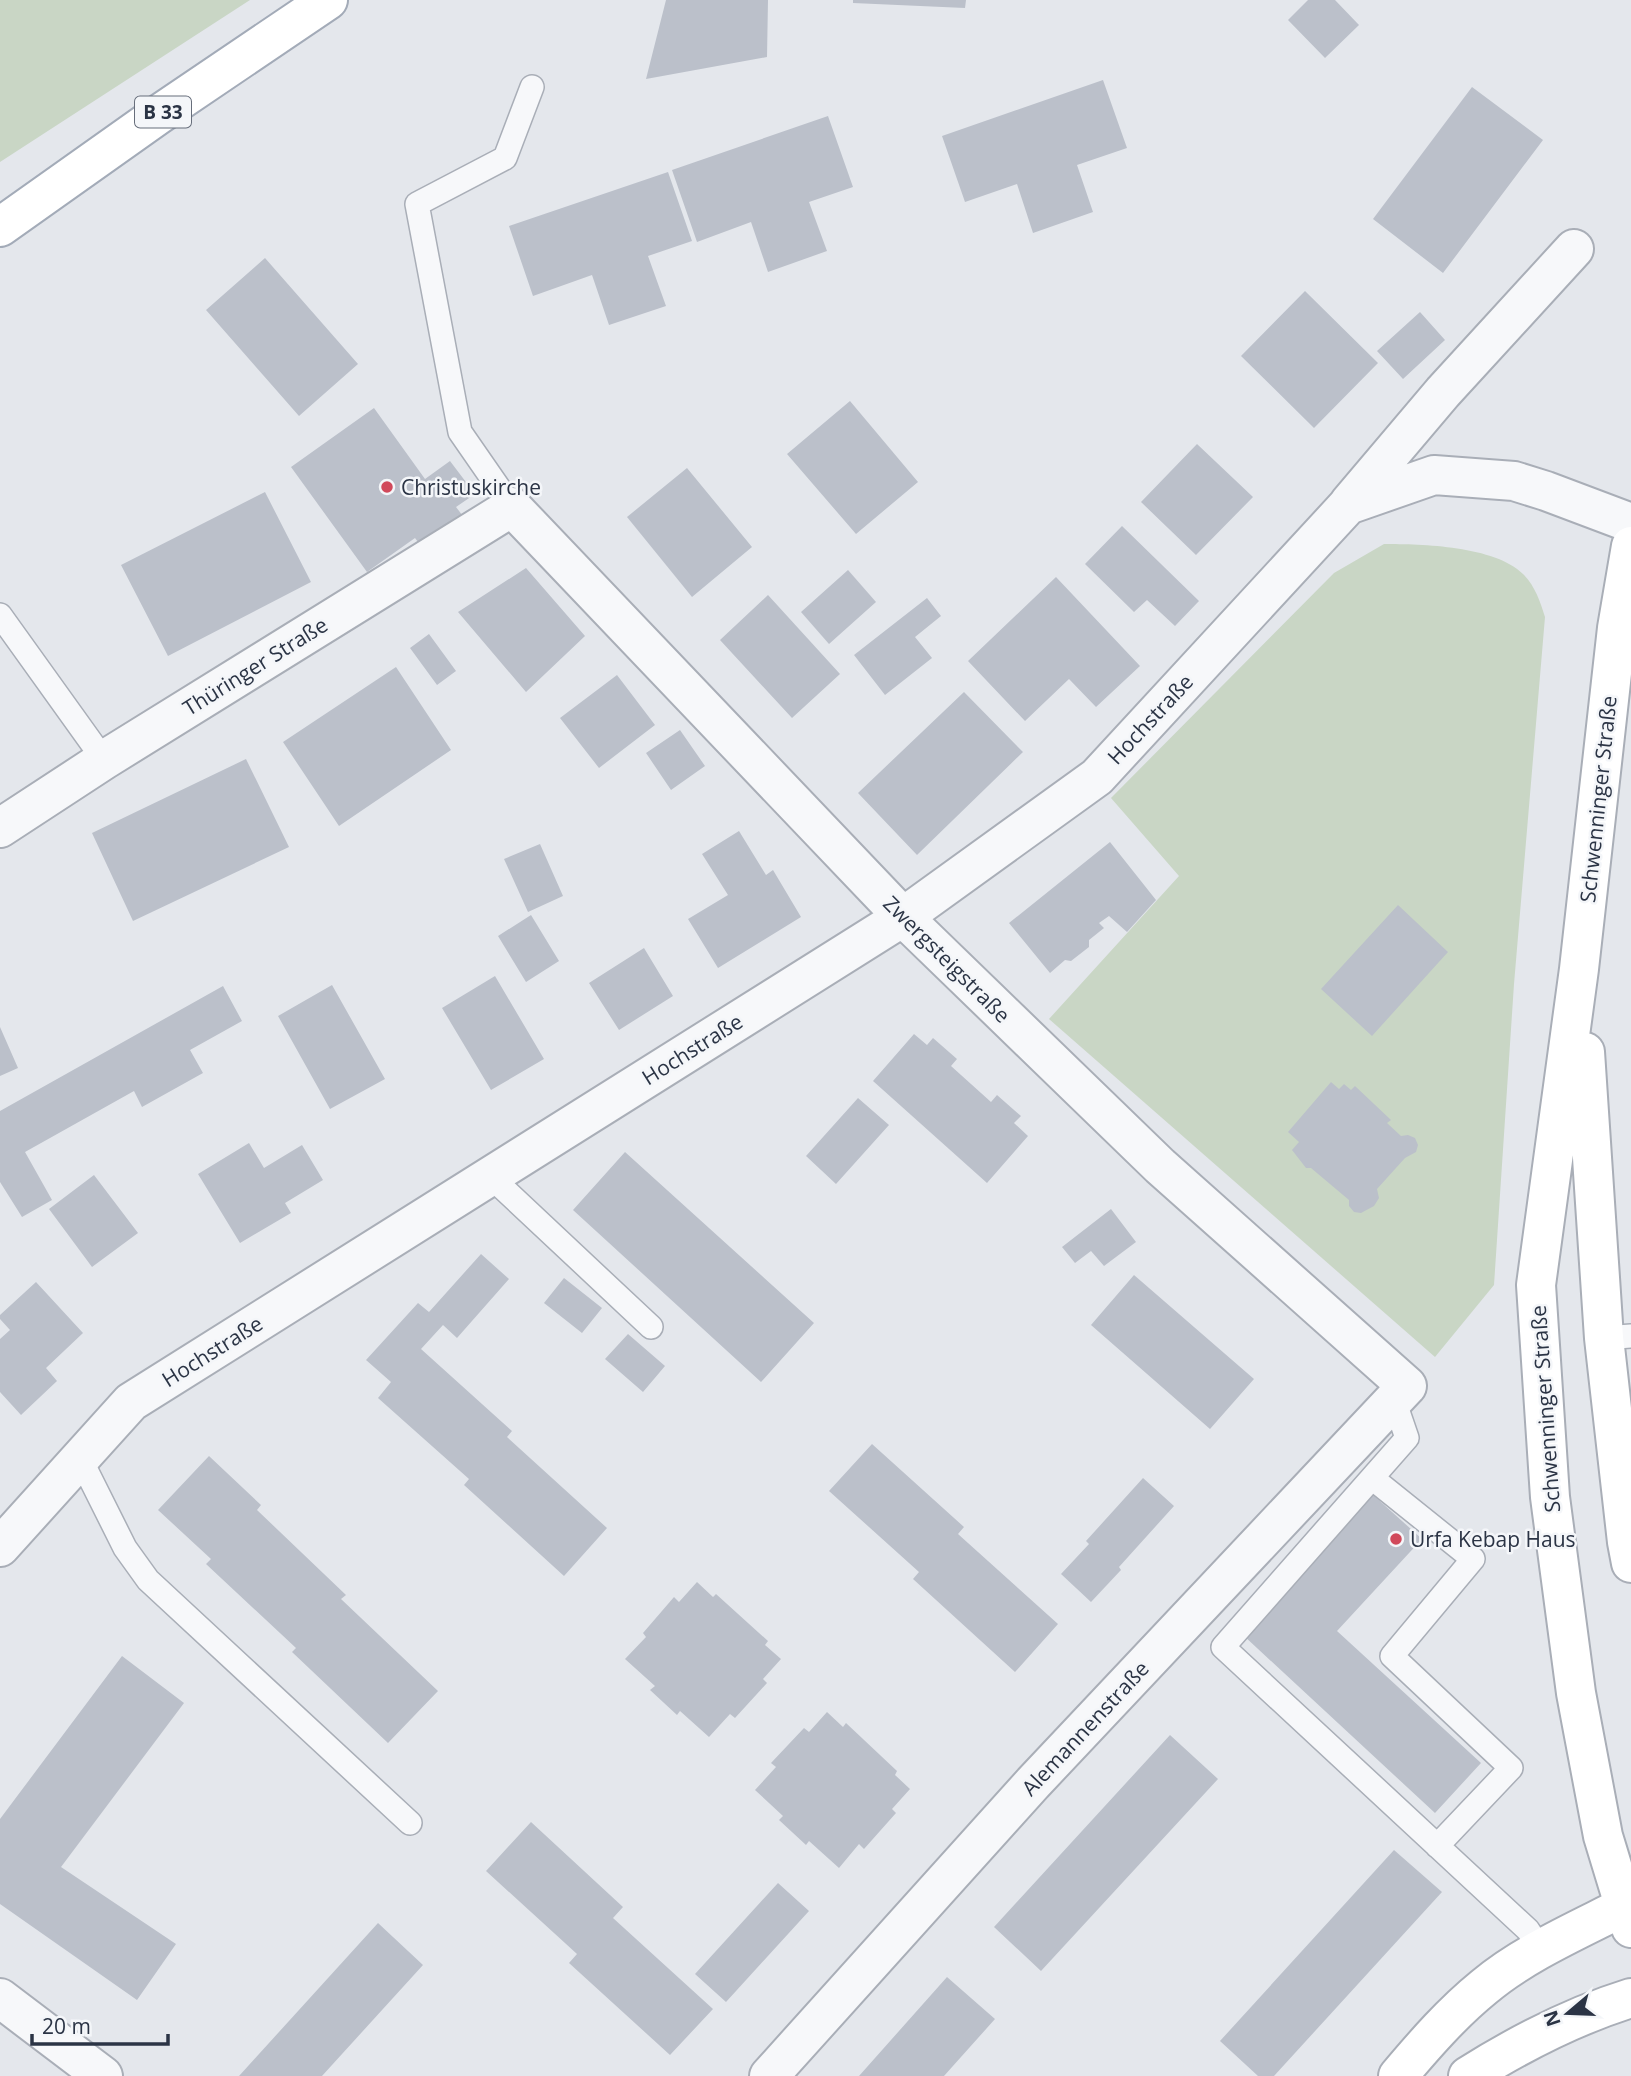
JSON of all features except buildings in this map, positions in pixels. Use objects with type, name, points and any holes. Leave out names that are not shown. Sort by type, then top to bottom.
[{"type":"main road","name":"B 33","points":[[0,227],[158,114],[328,0]]},
{"type":"main road","name":"Schwenninger Straße","points":[[1628,1913],[1603,1836],[1576,1693],[1550,1497],[1536,1284],[1579,969],[1617,628],[1631,546]]},
{"type":"main road","name":"Schwenninger Straße","points":[[1579,969],[1618,1337],[1627,1542],[1631,1563]]},
{"type":"main road","points":[[1398,2076],[1434,2033],[1485,1986],[1541,1950],[1628,1913]]},
{"type":"main road","points":[[1468,2076],[1511,2049],[1571,2020],[1631,1998]]},
{"type":"street","name":"Hochstraße","points":[[0,1547],[131,1402],[903,917],[1097,777],[1348,505],[1443,392],[1574,249]]},
{"type":"street","name":"Hochstraße","points":[[1348,505],[1434,475],[1514,481],[1631,523]]},
{"type":"street","name":"Thüringer Straße","points":[[0,828],[104,760],[513,507]]},
{"type":"street","name":"Zwergsteigstraße","points":[[513,507],[903,917],[1160,1166],[1401,1393]]},
{"type":"street","name":"Alemannenstraße","points":[[769,2076],[1033,1783],[1401,1393]]},
{"type":"street","points":[[0,1998],[103,2076]]},
{"type":"lane","points":[[513,507],[460,432],[417,204],[505,158],[532,87]]},
{"type":"lane","points":[[0,615],[104,760]]},
{"type":"lane","points":[[490,1176],[651,1327]]},
{"type":"lane","points":[[1401,1393],[1407,1438],[1223,1647],[1528,1930],[1541,1950]]},
{"type":"lane","points":[[80,1458],[125,1548],[148,1580],[410,1822]]},
{"type":"lane","points":[[1372,1478],[1473,1559],[1392,1656],[1511,1768],[1437,1846]]},
{"type":"green space","points":[[0,0],[250,0],[0,162]]},
{"type":"green space","points":[[1384,544],[1457,548],[1477,552],[1511,565],[1523,574],[1537,594],[1545,617],[1514,984],[1494,1285],[1435,1357],[1049,1019],[1179,876],[1111,798],[1334,573]]},
{"type":"place","name":"Christuskirche","points":[[387,487]]},
{"type":"place","name":"Urfa Kebap Haus","points":[[1396,1539]]}]
